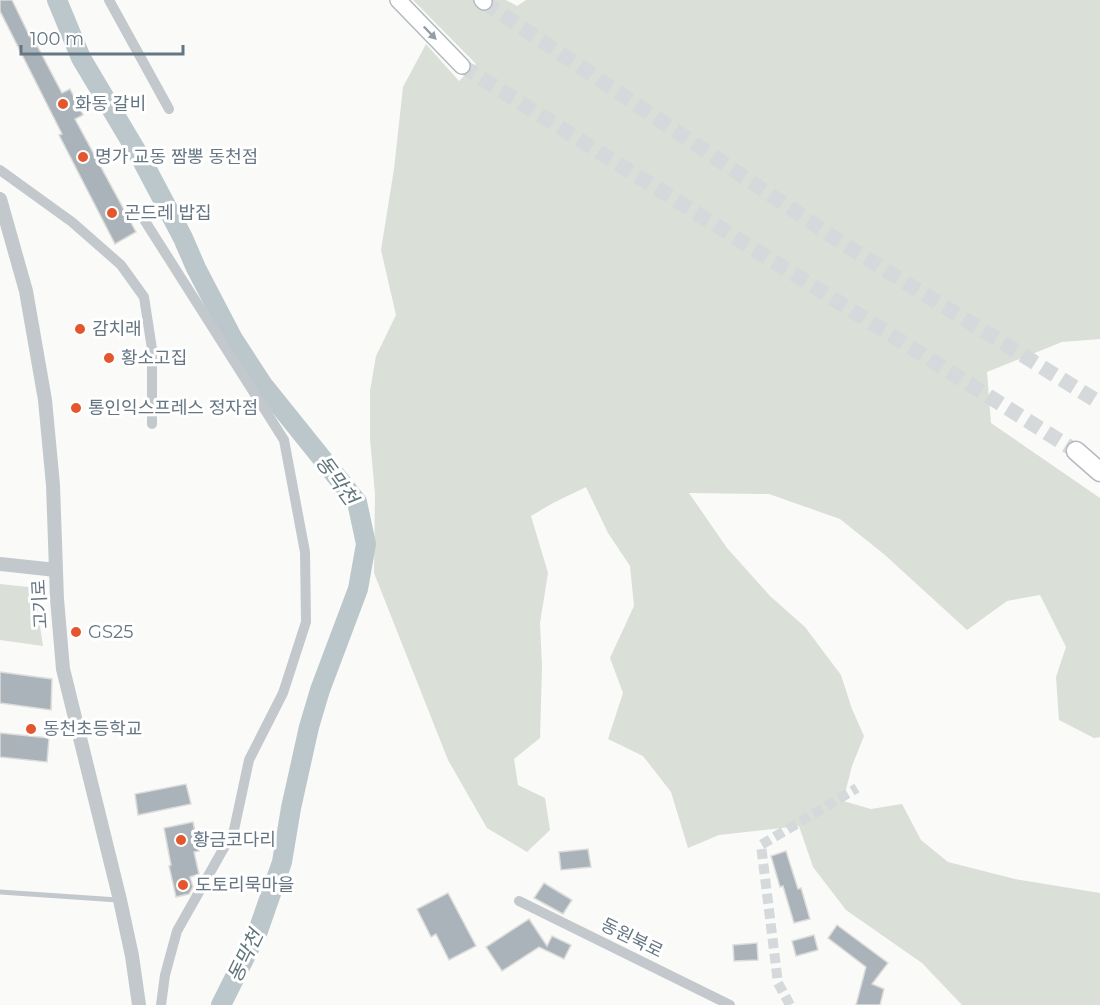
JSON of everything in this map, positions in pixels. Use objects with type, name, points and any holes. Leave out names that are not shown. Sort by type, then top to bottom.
[{"type":"main road","points":[[398,0],[462,66]]},
{"type":"main road","points":[[1076,451],[1100,466]]},
{"type":"main road","points":[[1076,451],[1100,472]]},
{"type":"street","points":[[109,0],[169,109]]},
{"type":"street","points":[[0,170],[72,222],[121,265],[144,297],[152,349],[152,424]]},
{"type":"street","name":"고기로","points":[[0,199],[26,291],[45,400],[53,485],[57,618],[63,669],[120,900],[132,956],[139,1005]]},
{"type":"street","points":[[143,218],[284,441],[306,552],[306,622],[283,693],[249,760],[234,830],[177,931],[165,975],[161,1005]]},
{"type":"street","points":[[0,564],[56,570]]},
{"type":"street","name":"동원북로","points":[[519,901],[730,1005]]},
{"type":"lane","points":[[0,892],[120,900]]},
{"type":"shaded area","points":[[413,0],[506,0],[517,6],[526,0],[1100,0],[1100,339],[1062,342],[987,372],[991,423],[1100,498],[1100,737],[1094,738],[1059,720],[1056,677],[1066,647],[1040,595],[1007,601],[967,630],[885,555],[840,519],[769,494],[689,493],[727,548],[770,596],[805,627],[841,675],[864,736],[852,766],[843,801],[871,809],[902,804],[921,840],[948,862],[1015,879],[1100,893],[1100,1005],[962,1005],[922,963],[846,910],[813,867],[799,826],[719,835],[688,848],[671,792],[643,756],[608,739],[623,693],[610,658],[634,606],[630,566],[608,533],[586,487],[531,516],[548,573],[540,623],[542,666],[540,738],[514,759],[518,785],[545,798],[550,830],[527,852],[487,828],[448,760],[374,573],[375,494],[370,439],[370,391],[376,356],[396,315],[381,250],[394,169],[403,87],[426,44],[459,81],[476,64]]},
{"type":"shaded area","points":[[0,584],[38,588],[38,613],[43,646],[0,640]]},
{"type":"building","points":[[0,0],[12,0],[62,93],[70,89],[83,115],[75,119],[136,232],[115,244],[59,135],[62,134],[0,11]]},
{"type":"building","points":[[0,672],[52,679],[51,710],[0,703]]},
{"type":"building","points":[[0,733],[49,738],[47,762],[0,757]]},
{"type":"building","points":[[186,784],[191,804],[138,815],[135,794]]},
{"type":"building","points":[[193,822],[199,851],[194,852],[199,874],[190,877],[193,887],[189,894],[176,897],[164,828]]},
{"type":"building","points":[[588,849],[591,867],[561,870],[559,852]]},
{"type":"building","points":[[786,851],[798,889],[801,888],[810,919],[794,923],[771,856]]},
{"type":"building","points":[[544,883],[572,900],[563,914],[534,898]]},
{"type":"building","points":[[448,893],[476,946],[449,960],[436,934],[431,937],[417,909]]},
{"type":"building","points":[[529,919],[547,946],[552,936],[571,945],[564,959],[539,947],[502,971],[486,947]]},
{"type":"building","points":[[837,925],[888,963],[872,984],[884,989],[880,1005],[856,1005],[866,967],[828,938]]},
{"type":"building","points":[[814,935],[818,950],[796,956],[792,941]]},
{"type":"building","points":[[757,943],[758,960],[734,961],[733,945]]},
{"type":"waterway","name":"동막천","points":[[57,0],[81,58],[143,162],[233,339],[263,385],[357,502],[366,544],[358,589],[320,690],[309,727],[282,862],[258,931],[221,1005]]},
{"type":"tunnel","points":[[484,2],[845,245],[1100,403]]},
{"type":"tunnel","points":[[462,66],[1076,451]]},
{"type":"tunnel","points":[[790,1005],[778,983],[761,845],[857,788]]},
{"type":"place","name":"화동 갈비","points":[[63,104]]},
{"type":"place","name":"명가 교동 짬뽕 동천점","points":[[83,157]]},
{"type":"place","name":"곤드레 밥집","points":[[112,213]]},
{"type":"place","name":"감치래","points":[[80,329]]},
{"type":"place","name":"황소고집","points":[[109,358]]},
{"type":"place","name":"통인익스프레스 정자점","points":[[76,408]]},
{"type":"place","name":"GS25","points":[[76,632]]},
{"type":"place","name":"동천초등학교","points":[[31,729]]},
{"type":"place","name":"황금코다리","points":[[181,840]]},
{"type":"place","name":"도토리묵마을","points":[[183,885]]}]
